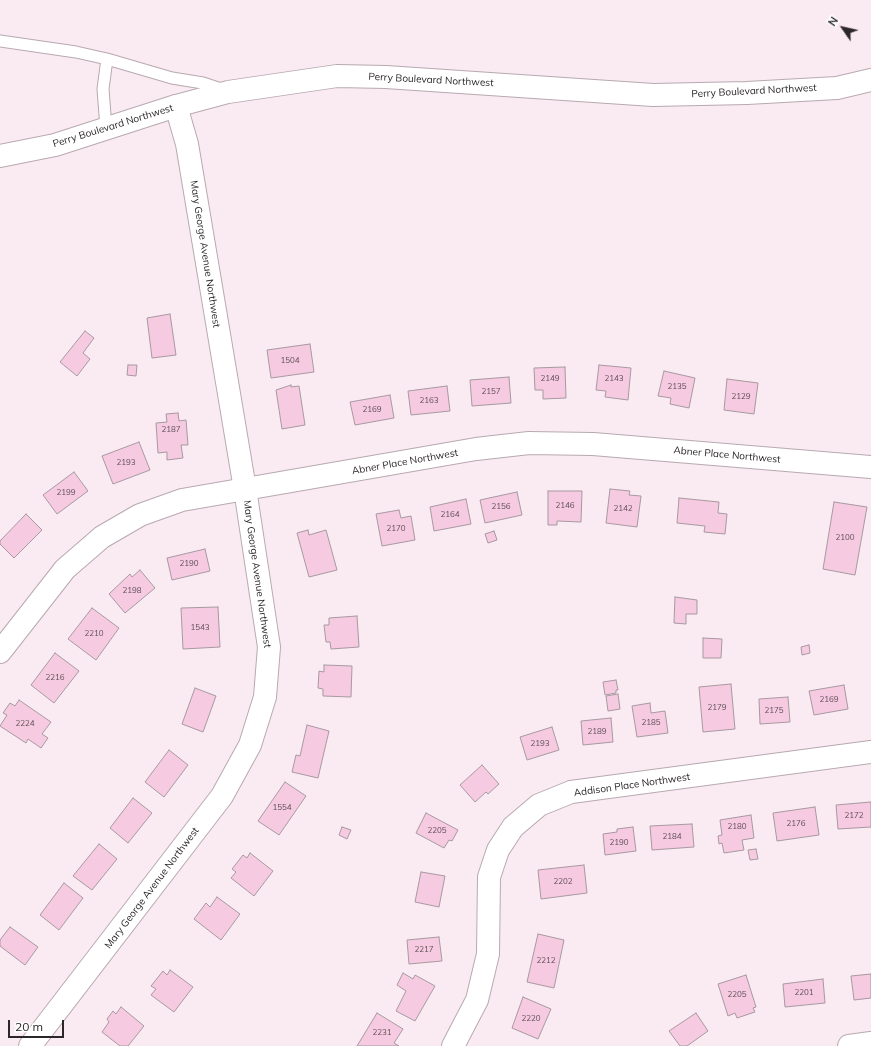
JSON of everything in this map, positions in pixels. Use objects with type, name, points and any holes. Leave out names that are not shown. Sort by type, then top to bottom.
[{"type":"street","name":"Perry Boulevard Northwest","points":[[0,156],[55,145],[176,106],[228,92],[337,76],[386,77],[653,95],[747,93],[837,88],[871,80]]},
{"type":"street","name":"Mary George Avenue Northwest","points":[[30,1046],[222,796],[250,745],[265,697],[269,647],[245,489],[187,144],[176,106]]},
{"type":"street","name":"Abner Place Northwest","points":[[0,652],[65,569],[102,537],[140,515],[182,500],[476,449],[528,443],[593,444],[871,467]]},
{"type":"street","name":"Addison Place Northwest","points":[[453,1046],[477,1000],[488,954],[489,877],[498,850],[513,827],[538,805],[571,792],[871,752]]},
{"type":"street","points":[[849,1046],[871,1043]]},
{"type":"lane","points":[[0,41],[76,52],[107,59],[172,78],[203,83],[228,92]]},
{"type":"lane","points":[[106,128],[103,89],[107,59]]},
{"type":"building","points":[[170,314],[176,355],[152,358],[147,318]]},
{"type":"building","points":[[85,331],[94,338],[83,353],[90,359],[77,376],[60,362]]},
{"type":"building","points":[[310,344],[314,372],[271,378],[267,350]]},
{"type":"building","points":[[128,365],[137,365],[136,376],[127,375]]},
{"type":"building","points":[[599,365],[631,368],[628,400],[605,397],[606,391],[596,390]]},
{"type":"building","points":[[565,367],[566,398],[543,399],[543,390],[535,390],[534,368]]},
{"type":"building","points":[[664,371],[695,378],[689,408],[670,404],[671,398],[658,396]]},
{"type":"building","points":[[509,377],[511,403],[472,406],[470,380]]},
{"type":"building","points":[[727,379],[758,383],[754,414],[724,410]]},
{"type":"building","points":[[291,385],[291,387],[299,386],[305,425],[282,429],[276,390]]},
{"type":"building","points":[[447,386],[450,411],[411,415],[408,391]]},
{"type":"building","points":[[390,395],[394,418],[355,425],[350,402]]},
{"type":"building","points":[[178,413],[179,421],[186,420],[188,445],[181,445],[183,458],[167,460],[167,452],[158,453],[156,423],[167,422],[166,414]]},
{"type":"building","points":[[139,442],[150,470],[113,484],[102,456]]},
{"type":"building","points":[[74,472],[88,491],[57,514],[43,495]]},
{"type":"building","points":[[610,489],[630,491],[629,495],[641,496],[637,527],[606,523]]},
{"type":"building","points":[[548,491],[582,491],[581,522],[557,521],[557,525],[548,525]]},
{"type":"building","points":[[517,492],[522,515],[485,523],[480,500]]},
{"type":"building","points":[[679,498],[719,502],[718,513],[727,514],[725,534],[704,532],[705,526],[677,523]]},
{"type":"building","points":[[466,499],[471,524],[434,531],[430,507]]},
{"type":"building","points":[[834,502],[867,507],[855,575],[823,569]]},
{"type":"building","points":[[399,510],[401,518],[411,516],[415,540],[382,546],[376,514]]},
{"type":"building","points":[[26,514],[42,530],[14,558],[0,544],[0,541]]},
{"type":"building","points":[[308,530],[309,535],[326,530],[337,570],[309,577],[297,533]]},
{"type":"building","points":[[494,531],[497,540],[488,543],[485,534]]},
{"type":"building","points":[[205,549],[210,571],[172,580],[167,558]]},
{"type":"building","points":[[140,570],[155,588],[125,613],[109,594],[130,574],[132,577]]},
{"type":"building","points":[[675,597],[697,600],[697,614],[686,614],[686,624],[674,623]]},
{"type":"building","points":[[218,607],[220,647],[183,649],[181,608]]},
{"type":"building","points":[[92,608],[119,628],[96,660],[68,639]]},
{"type":"building","points":[[357,616],[359,647],[331,649],[330,642],[326,642],[324,625],[329,625],[329,618]]},
{"type":"building","points":[[703,638],[722,639],[721,658],[703,658]]},
{"type":"building","points":[[809,645],[810,653],[802,655],[801,647]]},
{"type":"building","points":[[55,653],[79,671],[54,703],[31,685]]},
{"type":"building","points":[[324,665],[352,666],[351,697],[323,696],[323,689],[318,688],[319,671],[324,672]]},
{"type":"building","points":[[616,680],[618,690],[616,690],[616,693],[605,695],[603,682]]},
{"type":"building","points":[[731,684],[735,729],[703,732],[699,687]]},
{"type":"building","points":[[844,685],[848,709],[814,715],[809,691]]},
{"type":"building","points":[[195,688],[216,696],[203,732],[182,724]]},
{"type":"building","points":[[618,694],[620,709],[608,711],[606,696]]},
{"type":"building","points":[[788,697],[790,722],[760,724],[759,699]]},
{"type":"building","points":[[19,700],[51,722],[42,734],[48,738],[41,748],[28,739],[26,743],[0,726],[7,715],[3,713],[10,703],[15,706]]},
{"type":"building","points":[[650,703],[651,713],[665,711],[668,733],[637,737],[632,706]]},
{"type":"building","points":[[611,718],[613,742],[583,745],[581,721]]},
{"type":"building","points":[[307,725],[329,731],[318,778],[292,772],[296,755],[300,756]]},
{"type":"building","points":[[552,727],[559,750],[527,760],[520,737]]},
{"type":"building","points":[[169,750],[188,765],[164,797],[145,782]]},
{"type":"building","points":[[482,765],[499,784],[488,794],[486,792],[475,802],[460,785]]},
{"type":"building","points":[[285,782],[306,796],[279,835],[258,821]]},
{"type":"building","points":[[133,798],[152,813],[128,843],[110,828]]},
{"type":"building","points":[[871,802],[871,827],[838,829],[836,805]]},
{"type":"building","points":[[815,807],[819,835],[777,841],[773,813]]},
{"type":"building","points":[[426,813],[458,830],[452,841],[449,840],[444,848],[416,833]]},
{"type":"building","points":[[751,815],[754,838],[742,840],[744,850],[724,853],[722,843],[719,844],[718,836],[722,835],[720,820]]},
{"type":"building","points":[[692,824],[694,847],[652,850],[650,826]]},
{"type":"building","points":[[342,827],[351,830],[347,839],[339,835]]},
{"type":"building","points":[[633,827],[636,851],[605,855],[603,834],[617,832],[617,829]]},
{"type":"building","points":[[99,844],[117,859],[92,890],[73,876]]},
{"type":"building","points":[[756,849],[758,859],[750,860],[748,850]]},
{"type":"building","points":[[250,853],[273,871],[254,896],[231,878],[236,872],[232,869],[243,855],[247,858]]},
{"type":"building","points":[[584,865],[587,893],[541,899],[538,870]]},
{"type":"building","points":[[421,872],[445,876],[439,907],[415,902]]},
{"type":"building","points":[[64,883],[83,898],[59,930],[40,915]]},
{"type":"building","points":[[217,897],[240,914],[221,940],[194,919],[206,903],[210,907]]},
{"type":"building","points":[[10,927],[38,947],[25,965],[0,946],[0,940]]},
{"type":"building","points":[[538,934],[564,940],[554,988],[527,982]]},
{"type":"building","points":[[439,937],[442,961],[409,964],[407,940]]},
{"type":"building","points":[[170,970],[193,987],[174,1012],[151,995],[156,989],[151,986],[163,971],[167,975]]},
{"type":"building","points":[[403,973],[413,979],[415,975],[435,986],[415,1021],[396,1011],[406,991],[397,985]]},
{"type":"building","points":[[871,974],[871,998],[854,1000],[851,976]]},
{"type":"building","points":[[746,975],[756,1007],[753,1008],[755,1012],[737,1018],[735,1013],[728,1016],[718,984]]},
{"type":"building","points":[[823,979],[825,1003],[785,1007],[783,984]]},
{"type":"building","points":[[523,997],[551,1009],[538,1039],[512,1028]]},
{"type":"building","points":[[121,1007],[144,1026],[128,1046],[120,1046],[102,1032],[109,1022],[107,1019],[113,1011],[116,1014]]},
{"type":"building","points":[[377,1013],[403,1029],[394,1043],[399,1046],[357,1046]]},
{"type":"building","points":[[696,1013],[708,1031],[687,1046],[680,1046],[669,1031]]}]
